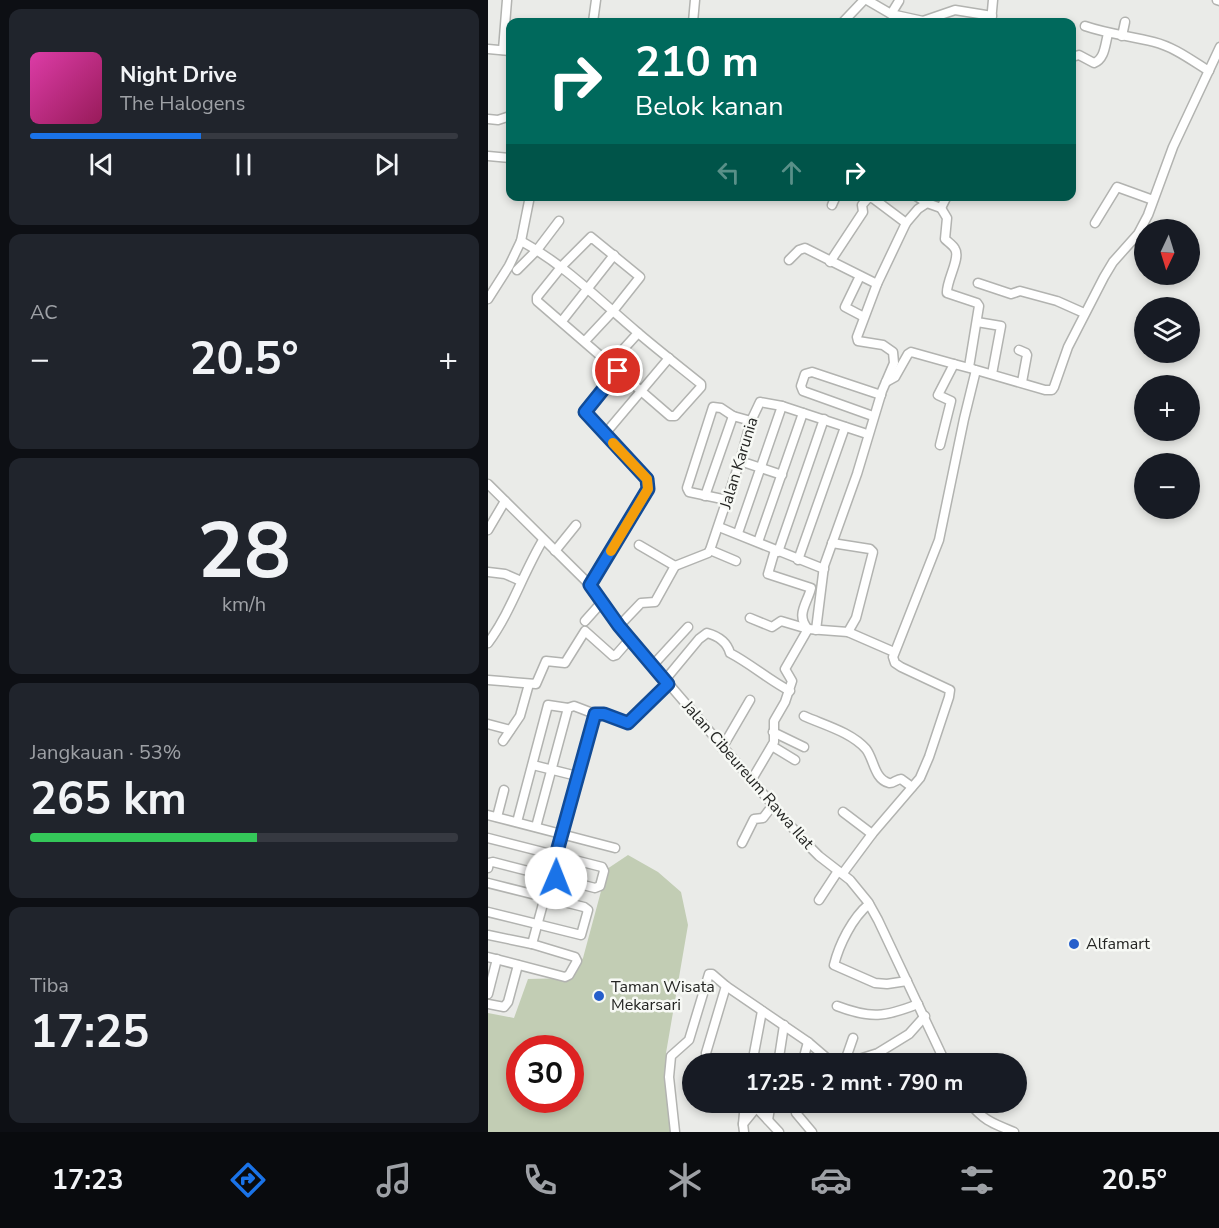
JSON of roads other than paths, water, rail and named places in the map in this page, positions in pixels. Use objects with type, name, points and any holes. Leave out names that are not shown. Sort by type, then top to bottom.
[{"type":"street","points":[[507,0],[507,18]]},
{"type":"street","points":[[594,18],[596,0]]},
{"type":"street","points":[[693,18],[695,0]]},
{"type":"street","points":[[848,18],[865,0],[892,14],[910,18]]},
{"type":"street","points":[[992,18],[993,0]]},
{"type":"street","points":[[892,14],[899,1]]},
{"type":"street","points":[[946,18],[955,10],[985,18]]},
{"type":"street","points":[[1122,36],[1125,22]]},
{"type":"street","points":[[1085,26],[1108,34],[1155,42],[1173,49],[1209,71]]},
{"type":"street","points":[[1076,56],[1079,55],[1094,63],[1098,62],[1102,57],[1108,34]]},
{"type":"street","points":[[886,382],[895,377],[911,352],[1048,390],[1054,387],[1068,347],[1084,313],[1113,262],[1138,234],[1148,215],[1173,147],[1220,47]]},
{"type":"street","points":[[488,49],[506,51]]},
{"type":"street","points":[[488,119],[498,120],[506,117]]},
{"type":"street","points":[[488,156],[506,158]]},
{"type":"street","points":[[1095,223],[1117,188],[1153,200]]},
{"type":"street","points":[[488,299],[509,266],[521,241],[529,201]]},
{"type":"street","points":[[830,262],[863,212],[862,205],[865,201]]},
{"type":"street","points":[[877,201],[906,223]]},
{"type":"street","points":[[819,900],[920,778],[950,692],[894,663],[894,652],[939,540],[964,419],[979,306],[977,303],[947,293],[950,274],[957,255],[955,249],[944,239],[947,218],[941,208],[924,201]]},
{"type":"street","points":[[941,208],[944,201]]},
{"type":"street","points":[[751,781],[774,741],[774,721],[790,691],[792,680],[786,674],[785,669],[812,629],[822,568],[870,414],[894,363],[893,352],[883,345],[857,338],[877,284],[906,223],[927,203]]},
{"type":"street","points":[[517,270],[537,250],[559,221]]},
{"type":"street","points":[[521,241],[562,267],[587,288],[613,311],[638,333],[701,384],[701,387],[673,417],[536,299],[562,267],[589,237],[593,237],[640,277],[613,311],[585,341]]},
{"type":"street","points":[[789,260],[799,250],[805,248],[877,284]]},
{"type":"street","points":[[562,321],[614,255]]},
{"type":"street","points":[[860,276],[845,307],[864,317]]},
{"type":"street","points":[[978,283],[1011,294],[1020,291],[1056,301],[1084,313]]},
{"type":"street","points":[[977,322],[1001,326],[992,374]]},
{"type":"street","points":[[610,364],[638,333]]},
{"type":"street","points":[[1019,350],[1026,352],[1027,355],[1022,382]]},
{"type":"street","points":[[604,435],[669,358]]},
{"type":"street","points":[[940,445],[951,401],[938,395],[954,364]]},
{"type":"street","points":[[590,585],[648,489],[647,479],[586,414],[585,410],[618,371]]},
{"type":"street","points":[[870,414],[803,391],[801,385],[805,374],[812,372],[879,394]]},
{"type":"street","points":[[822,568],[857,474],[879,394]]},
{"type":"street","name":"Jalan Karunia","points":[[710,550],[740,461],[750,422],[758,404],[762,402],[782,406]]},
{"type":"street","points":[[738,533],[782,406],[864,432]]},
{"type":"street","points":[[727,500],[689,492],[686,489],[713,407],[721,408],[733,416],[750,422]]},
{"type":"street","points":[[758,542],[803,412]]},
{"type":"street","points":[[705,496],[733,416]]},
{"type":"street","points":[[812,629],[803,621],[802,612],[811,588],[768,574],[824,419]]},
{"type":"street","points":[[798,560],[845,426]]},
{"type":"street","points":[[740,461],[782,475]]},
{"type":"street","name":"Jalan Cibeureum Rawa Ilat","points":[[488,484],[590,585],[619,626],[666,682],[819,856],[859,889],[869,904],[941,1053]]},
{"type":"street","points":[[488,530],[504,501]]},
{"type":"street","points":[[555,551],[576,525]]},
{"type":"street","points":[[719,527],[822,568]]},
{"type":"street","points":[[488,643],[504,617],[543,540]]},
{"type":"street","points":[[832,543],[870,549],[873,552],[857,615],[848,632]]},
{"type":"street","points":[[639,545],[675,566]]},
{"type":"street","points":[[619,626],[641,603],[656,602],[675,566],[708,553],[710,550],[736,561]]},
{"type":"street","points":[[488,572],[506,574],[521,581]]},
{"type":"street","points":[[585,621],[602,602]]},
{"type":"street","points":[[750,618],[772,627],[781,621],[812,629],[848,632],[894,652]]},
{"type":"street","points":[[653,665],[688,627]]},
{"type":"street","points":[[489,678],[529,684],[538,682],[546,662],[564,663],[585,631],[613,656],[630,639]]},
{"type":"street","points":[[517,822],[548,705],[569,708],[574,706],[628,723],[666,682],[699,639],[707,633],[722,640],[728,646],[730,653],[790,691]]},
{"type":"street","points":[[503,741],[520,716],[529,684]]},
{"type":"street","points":[[722,748],[750,700]]},
{"type":"street","points":[[536,827],[554,770],[569,708]]},
{"type":"street","points":[[532,944],[595,714]]},
{"type":"street","points":[[804,716],[859,742],[868,751],[876,772],[887,782],[901,779],[912,787]]},
{"type":"street","points":[[488,724],[510,730]]},
{"type":"street","points":[[773,732],[804,747]]},
{"type":"street","points":[[772,746],[795,760]]},
{"type":"street","points":[[533,765],[577,776]]},
{"type":"street","points":[[504,790],[493,816],[615,848]]},
{"type":"street","points":[[742,843],[754,819],[763,818],[773,805]]},
{"type":"street","points":[[843,812],[872,834]]},
{"type":"street","points":[[488,838],[602,867],[604,871],[600,886],[595,888],[493,862],[489,863],[488,868]]},
{"type":"street","points":[[488,883],[587,908],[588,912],[582,934],[578,935],[488,912]]},
{"type":"street","points":[[869,904],[852,924],[834,965],[875,983],[907,981]]},
{"type":"street","points":[[488,935],[532,944],[575,957],[577,961],[569,975],[565,977],[493,958],[488,994]]},
{"type":"street","points":[[488,1004],[504,1007],[508,1002],[518,965]]},
{"type":"street","points":[[676,1132],[669,1077],[671,1056],[689,1040],[709,974],[809,1042],[821,1053]]},
{"type":"street","points":[[706,1053],[726,986]]},
{"type":"street","points":[[837,1006],[877,1016],[899,1012],[918,1004]]},
{"type":"street","points":[[754,1053],[762,1011]]},
{"type":"street","points":[[878,1053],[909,1034],[925,1016]]},
{"type":"street","points":[[780,1053],[784,1025]]},
{"type":"street","points":[[848,1053],[853,1038]]},
{"type":"street","points":[[806,1053],[809,1042]]},
{"type":"street","points":[[743,1128],[744,1113]]},
{"type":"street","points":[[761,1113],[779,1132]]},
{"type":"street","points":[[768,1120],[769,1113]]},
{"type":"street","points":[[796,1113],[812,1132]]},
{"type":"street","points":[[977,1113],[986,1120],[1014,1132]]},
{"type":"place","name":"Alfamart","points":[[1074,944]]},
{"type":"place","name":"Taman Wisata Mekarsari","points":[[599,996]]}]
